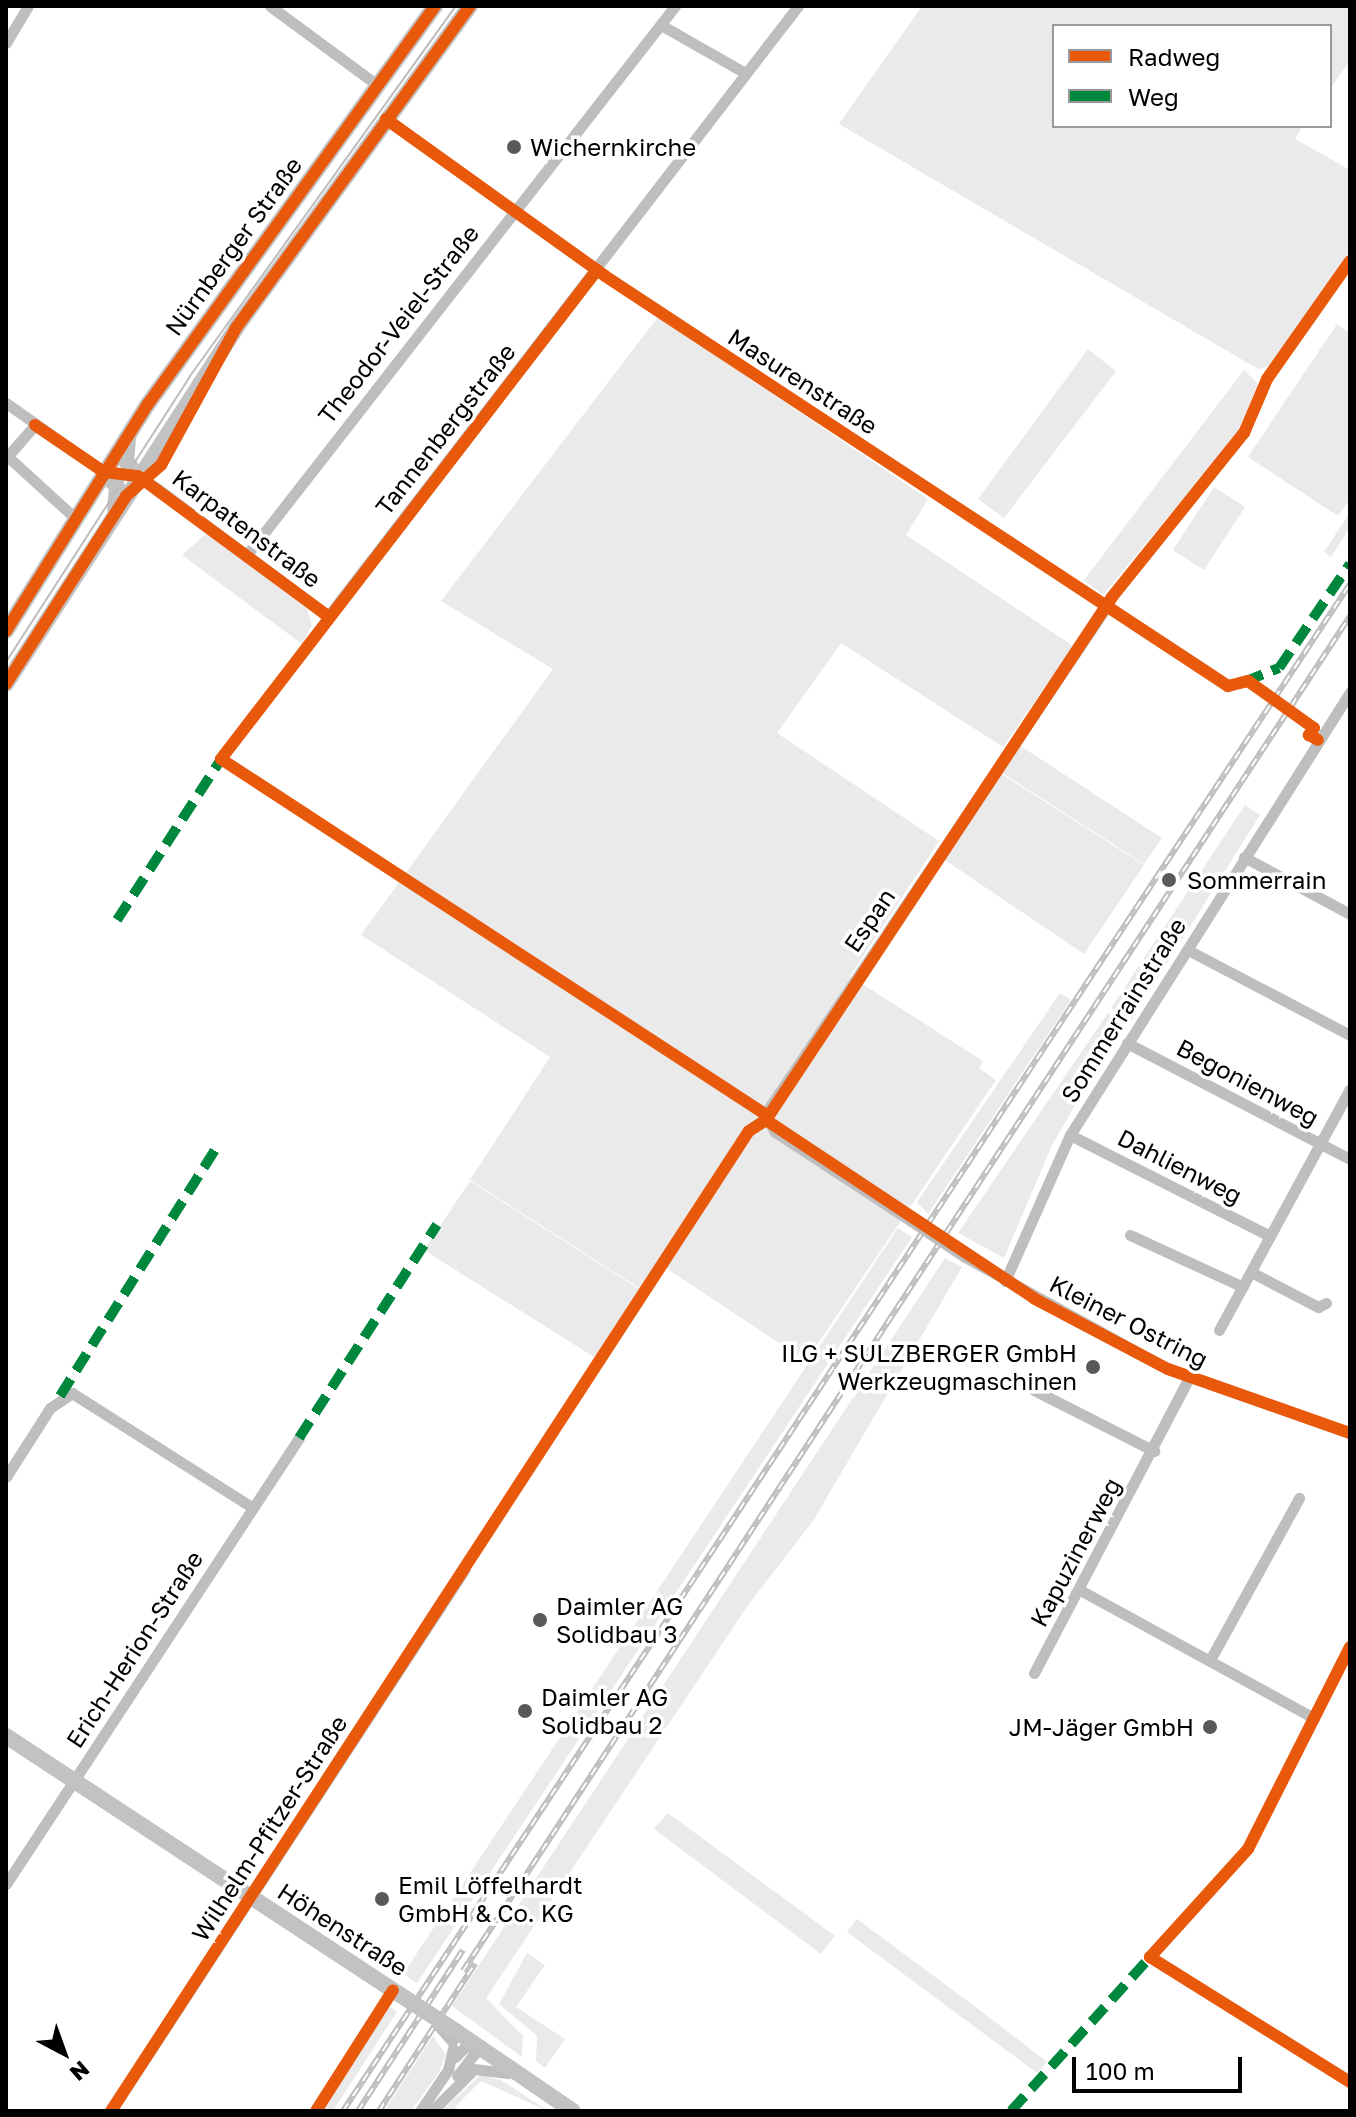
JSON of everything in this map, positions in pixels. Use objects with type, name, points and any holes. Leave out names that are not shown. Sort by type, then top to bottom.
[{"type":"main road","name":"Nürnberger Straße","points":[[6,631],[129,433],[435,6]]},
{"type":"main road","name":"Nürnberger Straße","points":[[6,684],[138,476],[386,119],[470,6]]},
{"type":"main road","points":[[129,433],[126,461],[138,476]]},
{"type":"main road","points":[[104,472],[117,487],[113,515]]},
{"type":"main road","name":"Höhenstraße","points":[[6,1736],[573,2111]]},
{"type":"street","points":[[6,43],[28,6]]},
{"type":"street","points":[[270,6],[377,85]]},
{"type":"street","name":"Theodor-Veiel-Straße","points":[[246,556],[675,6]]},
{"type":"street","name":"Tannenbergstraße","points":[[328,616],[798,6]]},
{"type":"street","points":[[661,25],[745,73]]},
{"type":"street","name":"Masurenstraße","points":[[386,119],[597,270],[1203,669]]},
{"type":"street","points":[[6,403],[104,472],[138,476]]},
{"type":"street","points":[[35,425],[6,456],[74,517]]},
{"type":"street","name":"Karpatenstraße","points":[[138,476],[328,616]]},
{"type":"street","name":"Espan","points":[[907,1219],[775,1132],[765,1114],[1107,606]]},
{"type":"street","name":"Sommerrainstraße","points":[[1005,1281],[1070,1135],[1350,692]]},
{"type":"street","points":[[1244,857],[1350,914]]},
{"type":"street","points":[[1188,950],[1350,1035]]},
{"type":"street","name":"Begonienweg","points":[[1127,1043],[1350,1159]]},
{"type":"street","points":[[1219,1330],[1350,1089]]},
{"type":"street","name":"Dahlienweg","points":[[1070,1135],[1270,1236]]},
{"type":"street","name":"Kleiner Ostring","points":[[907,1219],[1005,1281],[1189,1378],[1350,1433]]},
{"type":"street","points":[[1130,1235],[1243,1287]]},
{"type":"street","points":[[1251,1272],[1318,1307],[1326,1303]]},
{"type":"street","name":"Kapuzinerweg","points":[[1034,1673],[1154,1451],[1189,1378]]},
{"type":"street","points":[[1034,1390],[1154,1451]]},
{"type":"street","points":[[6,1477],[50,1408],[72,1393],[253,1508]]},
{"type":"street","name":"Erich-Herion-Straße","points":[[6,1884],[299,1438]]},
{"type":"street","points":[[1210,1660],[1299,1498]]},
{"type":"street","name":"Wilhelm-Pfitzer-Straße","points":[[111,2111],[465,1569]]},
{"type":"street","points":[[1080,1590],[1314,1718]]},
{"type":"street","points":[[420,2111],[455,2057],[460,2038]]},
{"type":"street","points":[[455,2057],[460,2038]]},
{"type":"street","points":[[430,2111],[471,2060],[460,2038]]},
{"type":"street","points":[[430,2111],[484,2066],[543,2090]]},
{"type":"shaded area","points":[[922,6],[1350,6],[1350,61],[1332,86],[1332,24],[1052,24],[1052,128],[1302,128],[1295,139],[1350,170],[1350,250],[1270,366],[1258,369],[839,124]]},
{"type":"shaded area","points":[[658,317],[928,499],[906,535],[1073,646],[1003,747],[841,643],[777,733],[939,841],[850,976],[983,1061],[979,1068],[996,1080],[806,1361],[657,1262],[639,1288],[470,1180],[550,1057],[361,935],[553,669],[441,601]]},
{"type":"shaded area","points":[[1337,324],[1350,333],[1350,499],[1338,516],[1248,457]]},
{"type":"shaded area","points":[[1088,349],[1116,371],[1004,518],[978,499]]},
{"type":"shaded area","points":[[1244,370],[1258,384],[1236,435],[1103,595],[1084,580]]},
{"type":"shaded area","points":[[1214,487],[1245,507],[1204,570],[1173,550]]},
{"type":"shaded area","points":[[1350,512],[1350,527],[1331,557],[1324,552]]},
{"type":"shaded area","points":[[207,533],[307,609],[312,625],[302,644],[182,555]]},
{"type":"shaded area","points":[[1019,745],[1162,838],[1144,864],[1001,772]]},
{"type":"shaded area","points":[[1000,773],[1144,865],[1084,954],[942,858]]},
{"type":"shaded area","points":[[1245,805],[1260,815],[1131,1021],[1111,1008]]},
{"type":"shaded area","points":[[1060,993],[1071,1000],[928,1214],[917,1202]]},
{"type":"shaded area","points":[[1108,1013],[1123,1023],[1052,1145],[1004,1258],[958,1233]]},
{"type":"shaded area","points":[[470,1181],[639,1289],[594,1357],[424,1250]]},
{"type":"shaded area","points":[[898,1228],[912,1237],[417,1983],[403,1974]]},
{"type":"shaded area","points":[[945,1258],[962,1267],[813,1521],[748,1605],[486,1998],[523,2036],[522,2057],[452,2006]]},
{"type":"shaded area","points":[[668,1813],[835,1936],[821,1954],[654,1829]]},
{"type":"shaded area","points":[[857,1919],[1047,2062],[1037,2073],[847,1932]]},
{"type":"shaded area","points":[[527,1953],[545,1965],[516,2007],[565,2039],[545,2068],[536,2061],[537,2036],[499,2004]]},
{"type":"shaded area","points":[[387,2005],[397,2012],[333,2111],[318,2111]]},
{"type":"shaded area","points":[[433,2036],[446,2055],[438,2074],[411,2111],[384,2111]]},
{"type":"shaded area","points":[[480,2075],[501,2080],[548,2111],[481,2081],[455,2107],[459,2111],[442,2111]]},
{"type":"tram line","points":[[6,662],[190,376],[456,6]]},
{"type":"railway","points":[[343,2111],[1350,584]]},
{"type":"railway","points":[[463,1971],[1350,616]]},
{"type":"railway","points":[[358,2111],[463,1950]]},
{"type":"railway","points":[[379,2111],[475,1964]]},
{"type":"marked path","points":[[1244,682],[1279,668],[1350,564]]},
{"type":"marked path","points":[[117,920],[225,753]]},
{"type":"marked path","points":[[60,1396],[218,1145]]},
{"type":"marked path","points":[[299,1438],[437,1225]]},
{"type":"marked path","points":[[1011,2111],[1150,1957]]},
{"type":"cycle path","points":[[6,631],[148,404],[435,6]]},
{"type":"cycle path","points":[[6,684],[126,496],[161,465],[236,328],[470,6]]},
{"type":"cycle path","points":[[386,119],[605,276],[1228,686],[1248,681],[1314,728],[1309,735],[1318,740]]},
{"type":"cycle path","points":[[111,2111],[749,1131],[766,1120],[1112,597],[1244,433],[1267,379],[1350,261]]},
{"type":"cycle path","points":[[597,270],[221,759],[765,1114]]},
{"type":"cycle path","points":[[35,425],[104,472],[138,476],[328,616]]},
{"type":"cycle path","points":[[766,1120],[1035,1299],[1168,1369],[1350,1433]]},
{"type":"cycle path","points":[[1350,1647],[1248,1849],[1150,1957],[1350,2082]]},
{"type":"cycle path","points":[[316,2111],[393,1990]]},
{"type":"place","name":"Wichernkirche","points":[[514,147]]},
{"type":"place","name":"Sommerrain","points":[[1169,880]]},
{"type":"place","name":"ILG + SULZBERGER GmbH Werkzeugmaschinen","points":[[1093,1367]]},
{"type":"place","name":"Daimler AG Solidbau 3","points":[[540,1620]]},
{"type":"place","name":"Daimler AG Solidbau 2","points":[[525,1711]]},
{"type":"place","name":"JM-Jäger GmbH","points":[[1210,1727]]},
{"type":"place","name":"Emil Löffelhardt GmbH & Co. KG","points":[[382,1899]]}]
